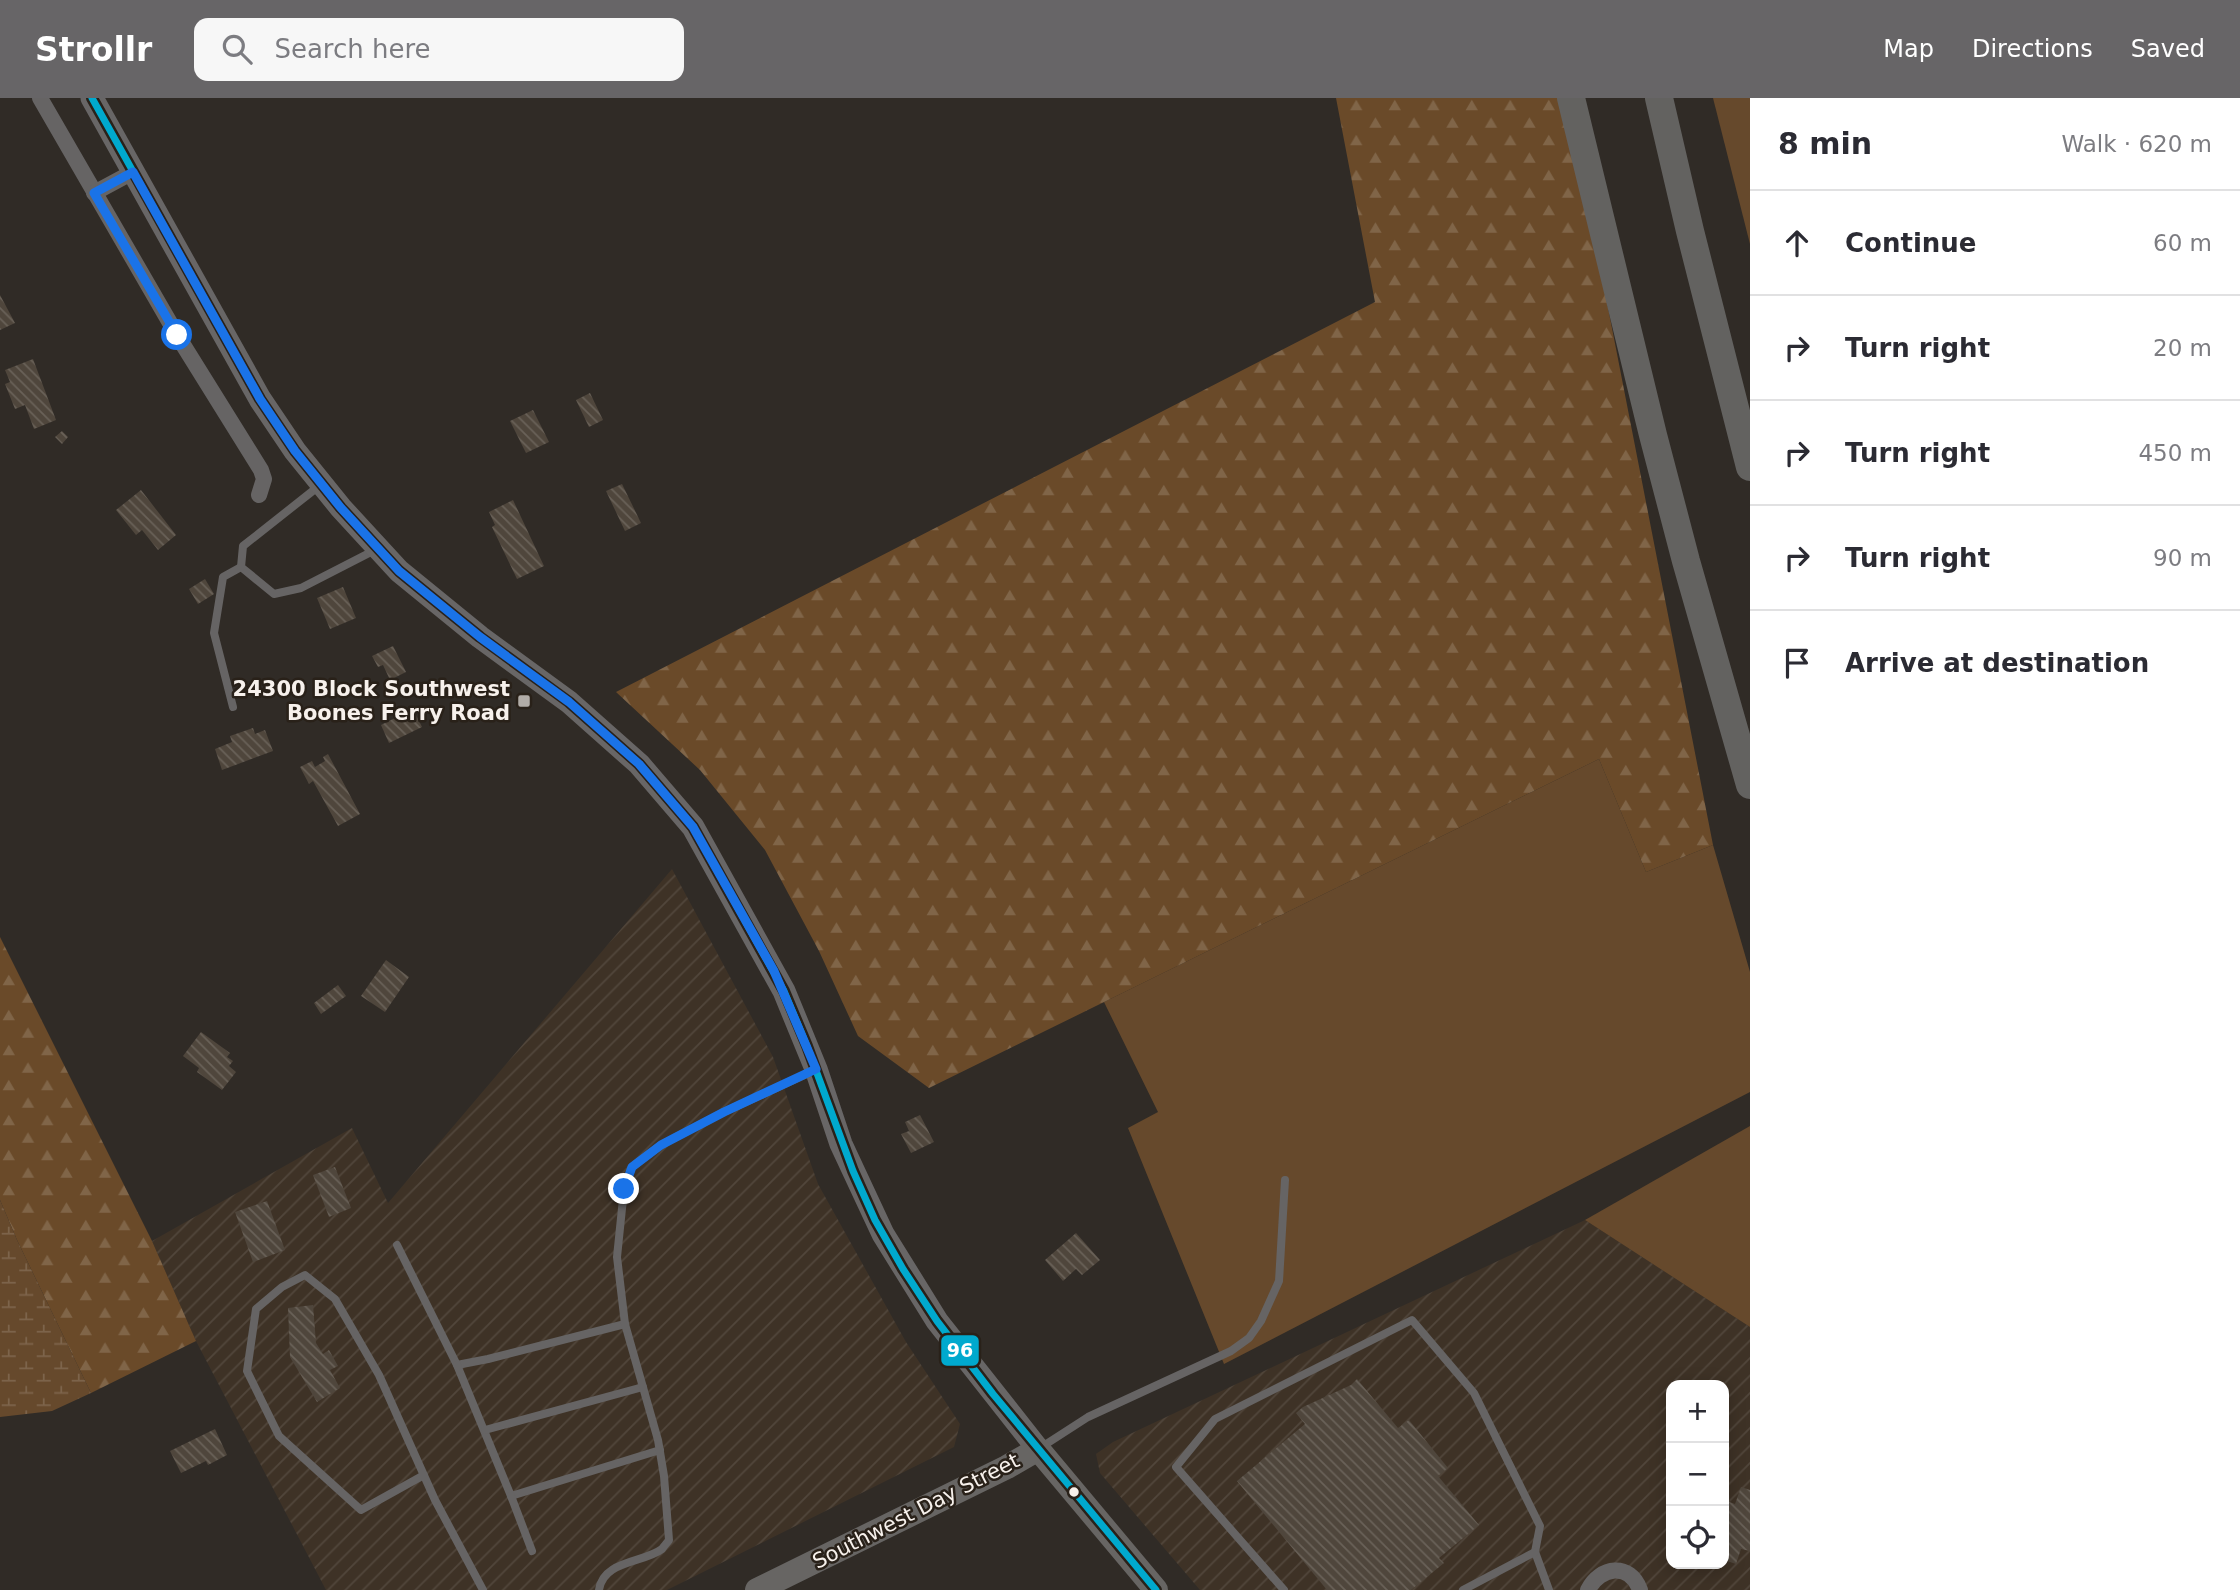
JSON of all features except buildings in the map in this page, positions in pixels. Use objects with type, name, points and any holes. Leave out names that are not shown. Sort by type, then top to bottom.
[{"type":"highway","points":[[1572,98],[1659,461],[1750,785]]},
{"type":"highway","points":[[1659,98],[1750,467]]},
{"type":"main road","points":[[92,98],[260,399],[321,484],[399,571],[480,637],[569,702],[639,764],[693,827],[774,971],[816,1069],[845,1153],[888,1244],[937,1321],[1038,1449],[1156,1590]]},
{"type":"main road","name":"Southwest Day Street","points":[[757,1590],[995,1473],[1038,1449]]},
{"type":"street","points":[[40,98],[177,335],[261,470],[264,479],[259,495]]},
{"type":"street","points":[[94,193],[133,172]]},
{"type":"street","points":[[1588,1590],[1593,1580],[1611,1570],[1631,1576],[1640,1590]]},
{"type":"lane","points":[[241,567],[243,545],[321,484]]},
{"type":"lane","points":[[241,567],[274,594],[301,588],[378,548]]},
{"type":"lane","points":[[233,707],[214,633],[223,577],[241,567]]},
{"type":"lane","points":[[599,1590],[600,1584],[611,1570],[660,1550],[669,1540],[660,1450],[625,1324],[617,1257],[624,1189],[632,1167],[661,1145],[816,1069]]},
{"type":"lane","points":[[1038,1449],[1088,1417],[1231,1351],[1249,1338],[1261,1321],[1279,1282],[1285,1180]]},
{"type":"lane","points":[[397,1245],[457,1365],[532,1551]]},
{"type":"lane","points":[[424,1475],[361,1510],[279,1436],[247,1371],[256,1309],[282,1286],[305,1275],[335,1299],[379,1375],[424,1475],[482,1590]]},
{"type":"lane","points":[[1284,1590],[1176,1466],[1215,1419],[1412,1320],[1474,1393],[1540,1526],[1535,1552],[1549,1590]]},
{"type":"lane","points":[[457,1365],[625,1324]]},
{"type":"lane","points":[[485,1430],[643,1387]]},
{"type":"lane","points":[[511,1496],[660,1450]]},
{"type":"lane","points":[[1463,1590],[1535,1552]]},
{"type":"shaded area","points":[[672,869],[773,1057],[818,1184],[906,1342],[960,1424],[954,1447],[667,1590],[326,1590],[196,1341],[152,1241],[352,1128],[388,1203]]},
{"type":"shaded area","points":[[1585,1220],[1750,1327],[1750,1590],[1200,1590],[1100,1473],[1096,1454],[1113,1442]]},
{"type":"green space","points":[[1336,98],[1567,98],[1713,845],[1646,872],[1599,759],[929,1088],[858,1036],[819,951],[765,850],[700,770],[616,692],[1375,302]]},
{"type":"green space","points":[[1713,98],[1750,98],[1750,244]]},
{"type":"green space","points":[[1599,759],[1646,872],[1713,845],[1750,972],[1750,1092],[1224,1364],[1128,1128],[1158,1112],[1104,1002]]},
{"type":"green space","points":[[0,937],[152,1241],[196,1341],[91,1393],[0,1200]]},
{"type":"green space","points":[[1750,1126],[1750,1327],[1585,1220]]},
{"type":"green space","points":[[0,1200],[91,1393],[52,1411],[0,1417]]},
{"type":"transit line","name":"96","points":[[92,98],[260,399],[295,451],[341,508],[399,571],[480,637],[569,702],[639,764],[693,827],[784,991],[853,1171],[875,1220],[903,1269],[937,1321],[993,1394],[1156,1590]]},
{"type":"place","name":"24300 Block Southwest Boones Ferry Road","points":[[524,701]]},
{"type":"route","points":[[177,335],[94,193],[133,172],[260,399],[321,484],[399,571],[480,637],[569,702],[639,764],[693,827],[784,991],[816,1069],[661,1145],[632,1167],[624,1189]]}]
